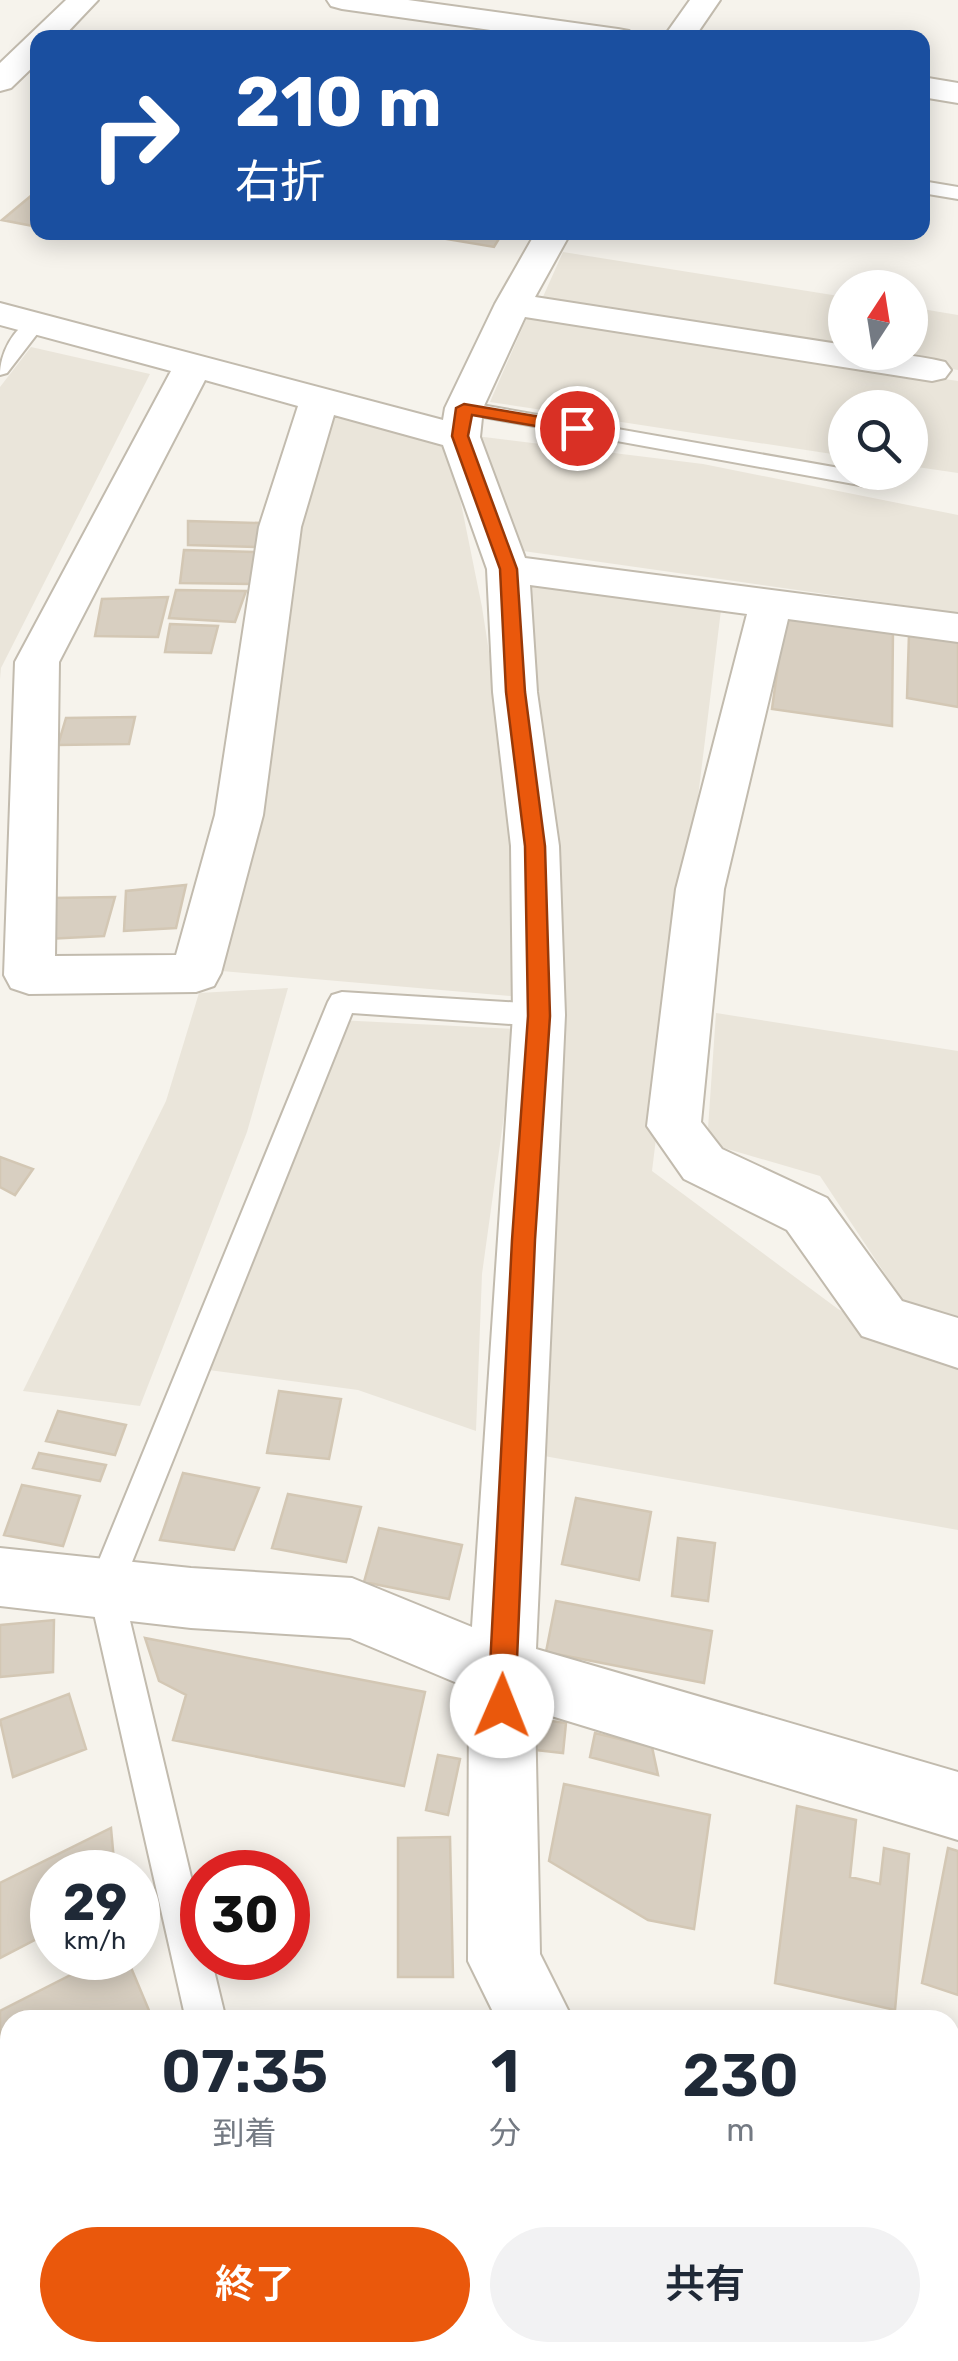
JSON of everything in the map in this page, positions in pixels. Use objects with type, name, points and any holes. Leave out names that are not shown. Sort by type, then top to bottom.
[{"type":"street","points":[[52,30],[83,0]]},
{"type":"street","points":[[342,0],[560,30]]},
{"type":"street","points":[[684,30],[705,0]]},
{"type":"street","points":[[0,81],[30,52]]},
{"type":"street","points":[[930,87],[958,92]]},
{"type":"street","points":[[531,2010],[504,1961],[502,1670],[539,1016],[535,846],[516,692],[508,569],[462,422],[513,304],[549,240]]},
{"type":"street","points":[[513,304],[932,370]]},
{"type":"street","points":[[17,319],[319,402],[462,422]]},
{"type":"street","points":[[192,366],[37,662],[28,976],[196,973],[239,815],[280,527],[319,402]]},
{"type":"street","points":[[508,569],[958,628]]},
{"type":"street","points":[[771,602],[700,889],[674,1126],[703,1164],[807,1214],[882,1319],[958,1343]]},
{"type":"street","points":[[0,1577],[191,1598],[352,1608],[502,1670],[958,1806]]},
{"type":"lane","points":[[930,188],[958,194]]},
{"type":"lane","points":[[0,369],[17,319]]},
{"type":"lane","points":[[462,422],[828,474]]},
{"type":"lane","points":[[204,2010],[106,1587],[342,1002],[539,1016]]},
{"type":"shaded area","points":[[563,252],[828,294],[828,347],[542,299]]},
{"type":"shaded area","points":[[928,310],[958,315],[958,370],[928,365]]},
{"type":"shaded area","points":[[527,317],[828,362],[828,370],[884,370],[958,381],[958,473],[928,469],[928,390],[828,390],[828,453],[490,402]]},
{"type":"shaded area","points":[[31,347],[150,374],[1,668],[0,679],[0,387]]},
{"type":"shaded area","points":[[311,412],[448,439],[482,607],[517,833],[522,997],[210,970]]},
{"type":"shaded area","points":[[476,436],[703,464],[958,515],[958,613],[516,550]]},
{"type":"shaded area","points":[[520,583],[721,610],[652,1171],[838,1309],[958,1367],[958,1530],[544,1456]]},
{"type":"shaded area","points":[[288,988],[247,1132],[140,1406],[23,1391],[166,1101],[199,993]]},
{"type":"shaded area","points":[[716,1013],[958,1051],[958,1323],[907,1307],[820,1176],[707,1143]]},
{"type":"shaded area","points":[[338,1020],[516,1029],[482,1274],[476,1431],[358,1390],[201,1369]]},
{"type":"building","points":[[30,197],[30,225],[2,220]]},
{"type":"building","points":[[452,240],[498,240],[494,247]]},
{"type":"building","points":[[188,521],[260,523],[256,547],[188,545]]},
{"type":"building","points":[[184,550],[255,552],[251,584],[180,583]]},
{"type":"building","points":[[176,590],[246,591],[235,622],[169,618]]},
{"type":"building","points":[[168,597],[158,637],[95,636],[102,599]]},
{"type":"building","points":[[785,614],[893,630],[892,726],[772,709]]},
{"type":"building","points":[[170,624],[218,626],[211,653],[165,652]]},
{"type":"building","points":[[909,634],[958,641],[958,707],[907,698]]},
{"type":"building","points":[[135,717],[129,744],[58,745],[66,718]]},
{"type":"building","points":[[186,885],[176,928],[124,931],[126,891]]},
{"type":"building","points":[[115,897],[104,936],[47,939],[52,898]]},
{"type":"building","points":[[0,1157],[33,1169],[15,1195],[0,1187]]},
{"type":"building","points":[[279,1391],[341,1399],[329,1459],[267,1453]]},
{"type":"building","points":[[58,1411],[126,1425],[115,1455],[46,1441]]},
{"type":"building","points":[[39,1453],[106,1465],[100,1481],[33,1468]]},
{"type":"building","points":[[183,1473],[259,1488],[234,1550],[160,1540]]},
{"type":"building","points":[[22,1485],[80,1496],[63,1546],[4,1535]]},
{"type":"building","points":[[288,1494],[361,1507],[346,1562],[272,1548]]},
{"type":"building","points":[[576,1498],[651,1512],[639,1580],[562,1564]]},
{"type":"building","points":[[379,1528],[462,1545],[449,1599],[364,1582]]},
{"type":"building","points":[[678,1538],[715,1543],[708,1601],[672,1596]]},
{"type":"building","points":[[556,1601],[712,1631],[704,1683],[546,1652]]},
{"type":"building","points":[[54,1620],[53,1672],[0,1677],[0,1625]]},
{"type":"building","points":[[145,1638],[425,1692],[404,1786],[173,1740],[186,1695],[159,1681]]},
{"type":"building","points":[[69,1694],[86,1749],[13,1777],[0,1720]]},
{"type":"building","points":[[530,1718],[566,1723],[563,1753],[526,1749]]},
{"type":"building","points":[[595,1733],[652,1747],[658,1775],[590,1757]]},
{"type":"building","points":[[438,1755],[460,1759],[448,1815],[426,1810]]},
{"type":"building","points":[[564,1784],[710,1815],[694,1929],[648,1920],[549,1861]]},
{"type":"building","points":[[797,1806],[856,1820],[850,1877],[880,1884],[884,1848],[909,1854],[895,2010],[775,1983]]},
{"type":"building","points":[[111,1828],[113,1850],[67,1850]]},
{"type":"building","points":[[450,1837],[453,1977],[398,1977],[398,1838]]},
{"type":"building","points":[[948,1848],[958,1851],[958,1995],[922,1983]]},
{"type":"building","points":[[30,1868],[30,1942],[0,1958],[0,1883]]},
{"type":"building","points":[[61,1980],[136,1980],[149,2010],[2,2010]]},
{"type":"route","points":[[502,1706],[539,1016],[535,846],[516,692],[508,569],[460,436],[464,408],[577,428]]}]
